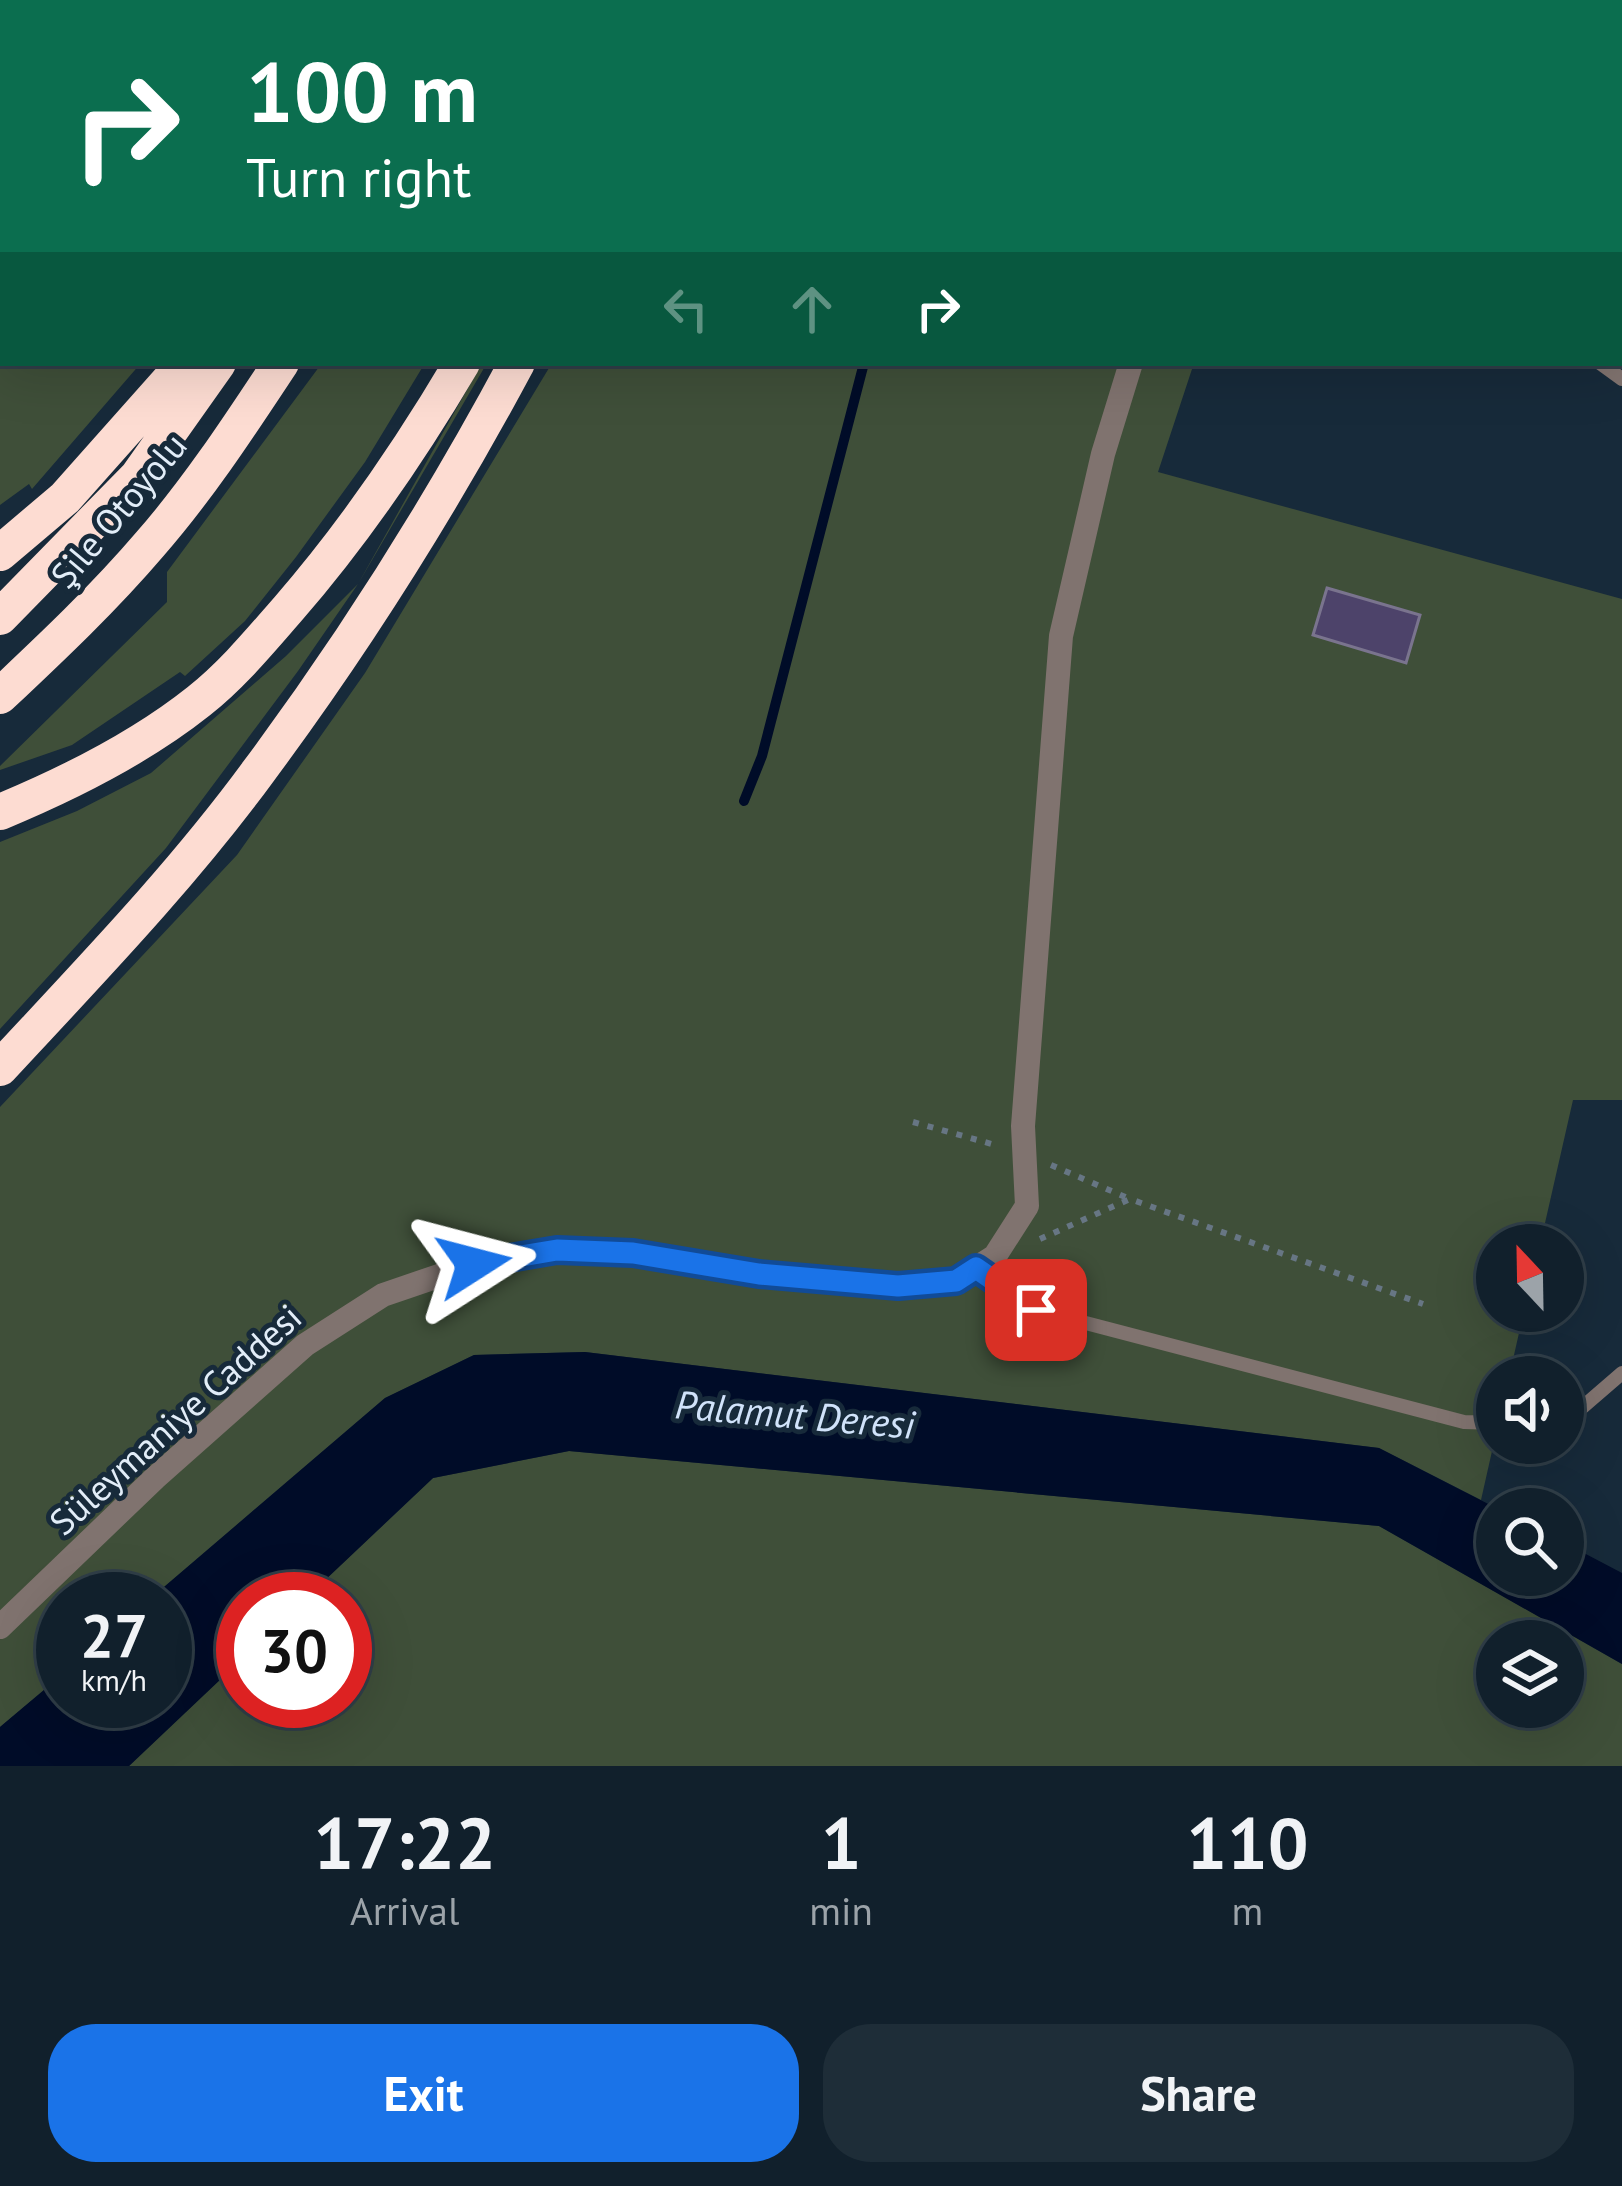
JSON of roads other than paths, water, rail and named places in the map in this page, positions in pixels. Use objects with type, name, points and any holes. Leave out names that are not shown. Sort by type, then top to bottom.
[{"type":"highway","points":[[0,553],[65,498],[182,366]]},
{"type":"highway","name":"Şile Otoyolu","points":[[0,617],[138,476],[216,366]]},
{"type":"highway","name":"Şile Otoyolu","points":[[0,697],[152,543],[225,449],[279,366]]},
{"type":"highway","points":[[0,812],[110,761],[199,701],[238,666],[342,548],[405,459],[460,366]]},
{"type":"highway","points":[[0,1068],[153,900],[258,773],[390,579],[472,447],[515,366]]},
{"type":"street","points":[[976,1268],[995,1256],[1027,1206],[1023,1126],[1061,636],[1103,454],[1130,366]]},
{"type":"street","name":"Süleymaniye Caddesi","points":[[0,1627],[155,1478],[305,1346],[383,1294],[474,1264],[557,1250],[633,1253],[759,1274],[898,1286],[956,1281],[976,1268]]},
{"type":"lane","points":[[976,1268],[1036,1310],[1476,1422]]},
{"type":"lane","points":[[1584,1406],[1622,1373]]},
{"type":"water","name":"Palamut Deresi","points":[[585,1352],[1379,1448],[1476,1498],[1476,1581],[1379,1526],[569,1451],[433,1478],[334,1572],[216,1572],[216,1684],[192,1706],[192,1572],[182,1572],[385,1398],[474,1355]]},
{"type":"water","points":[[1584,1553],[1622,1573],[1622,1664],[1584,1642],[1584,1620],[1545,1620],[1502,1596],[1584,1596]]},
{"type":"water","points":[[36,1697],[36,1728],[169,1728],[129,1766],[0,1766],[0,1727]]},
{"type":"waterway","points":[[744,801],[762,756],[863,366]]}]
